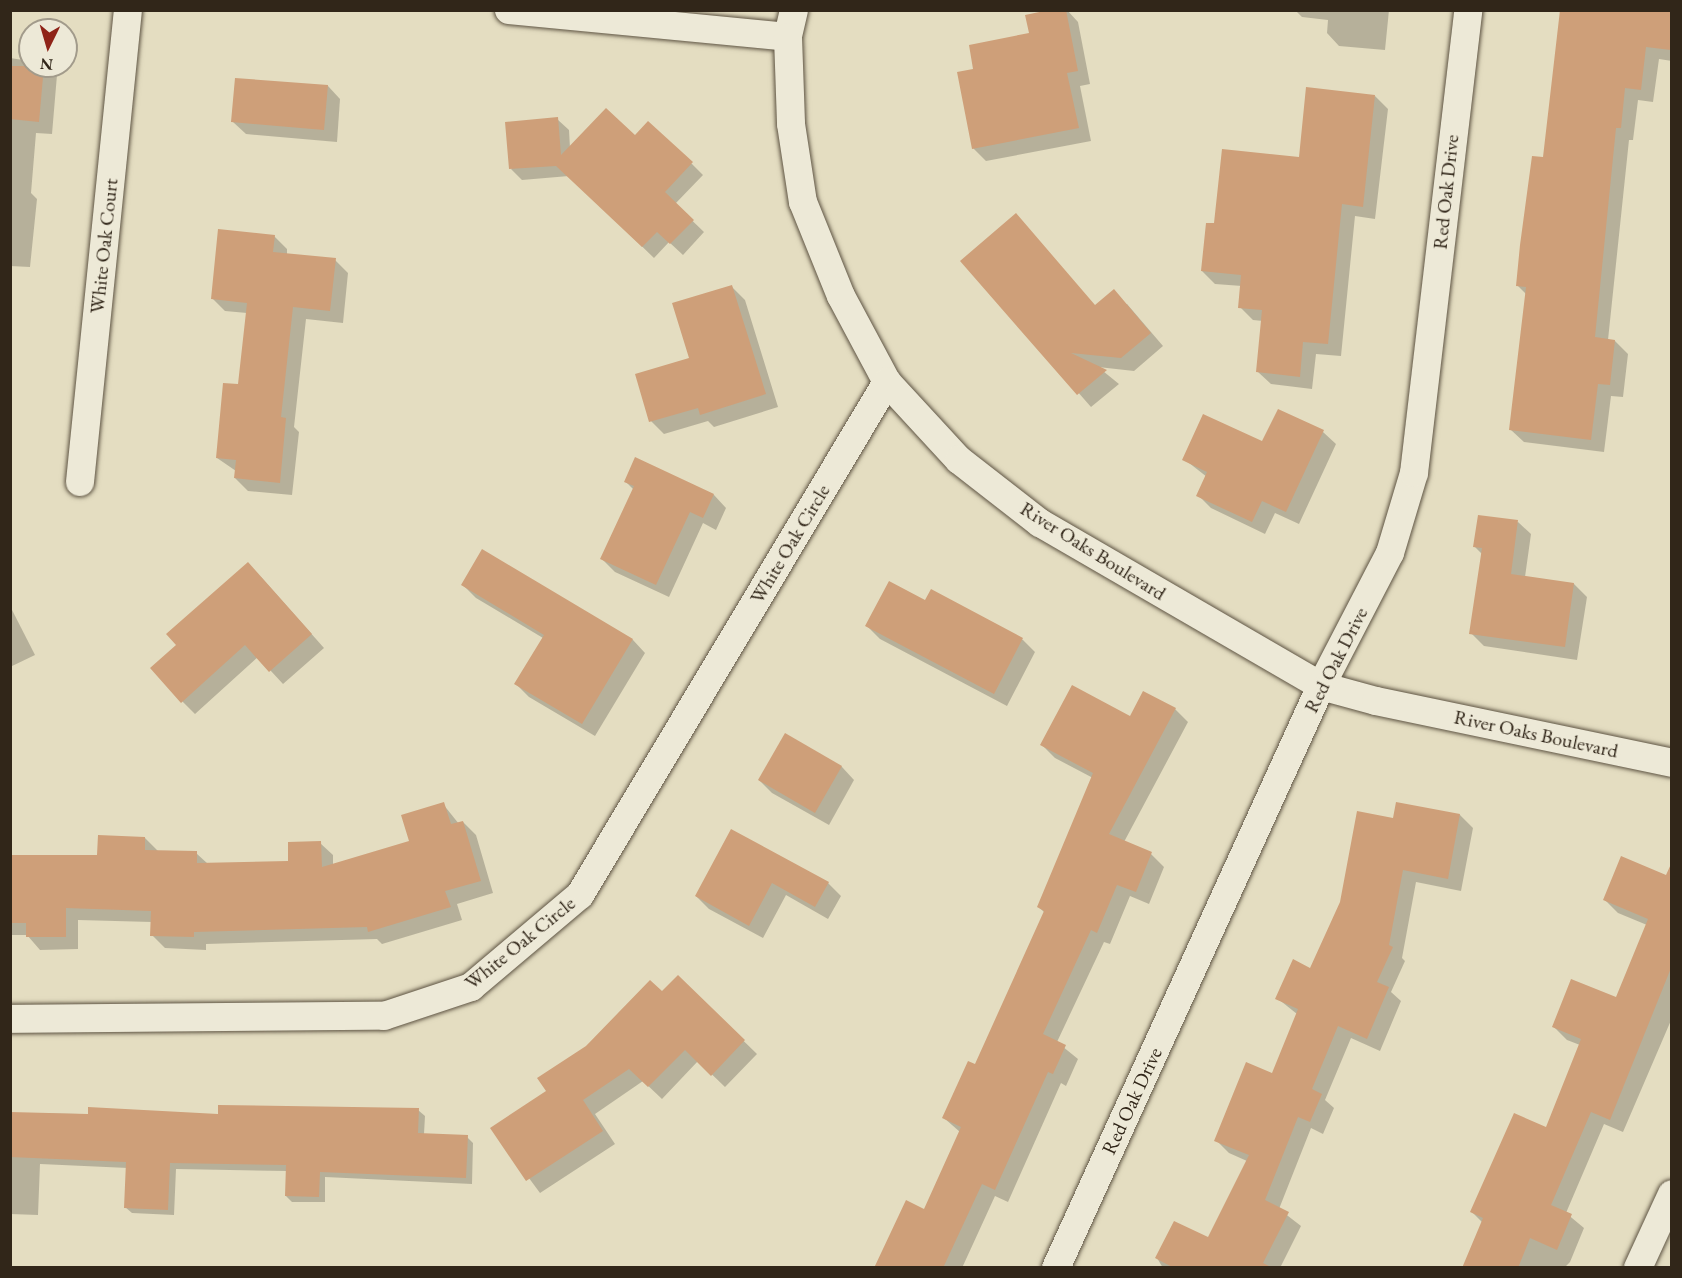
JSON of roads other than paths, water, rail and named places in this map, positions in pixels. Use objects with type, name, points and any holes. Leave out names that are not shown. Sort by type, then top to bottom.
[{"type":"street","name":"White Oak Court","points":[[80,482],[128,10]]},
{"type":"street","points":[[509,10],[791,24]]},
{"type":"street","name":"Red Oak Drive","points":[[1056,1268],[1321,686],[1390,553],[1414,473],[1468,10]]},
{"type":"street","name":"River Oaks Boulevard","points":[[791,24],[791,124],[803,202],[841,296],[887,382],[959,460],[1040,523],[1321,686],[1376,701],[1671,762]]},
{"type":"street","name":"White Oak Circle","points":[[10,1019],[384,1016],[471,987],[580,895],[887,382]]},
{"type":"street","points":[[1638,1268],[1671,1194]]}]
